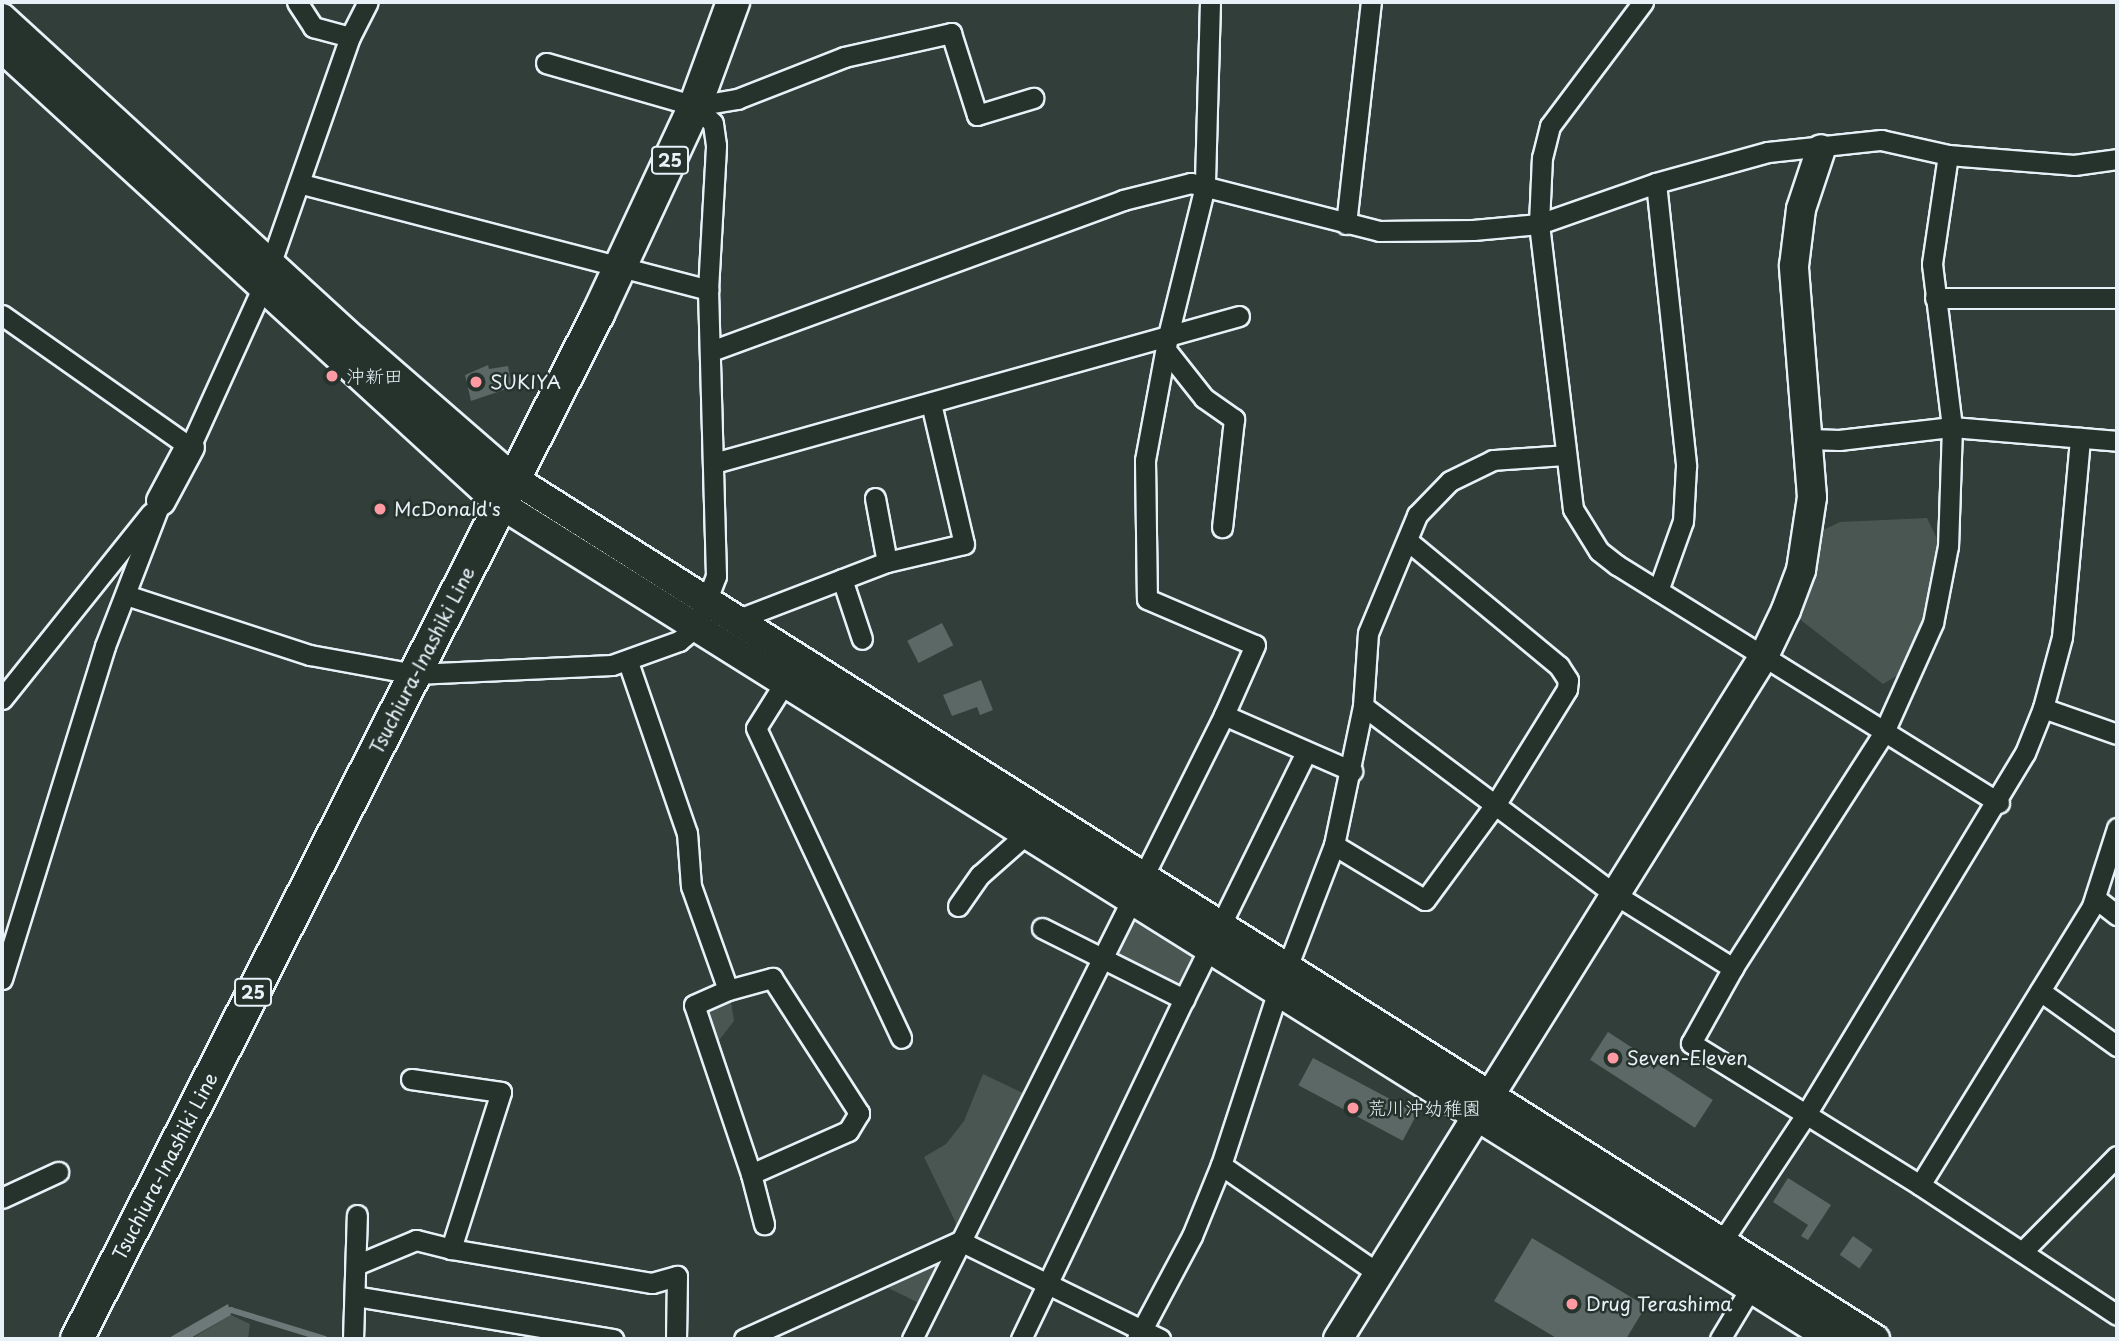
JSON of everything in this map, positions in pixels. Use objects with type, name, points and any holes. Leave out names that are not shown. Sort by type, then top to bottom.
[{"type":"main road","name":"Tsuchiura-Inashiki Line","points":[[415,674],[619,270],[695,106],[733,2]]},
{"type":"main road","name":"25","points":[[77,1339],[415,674]]},
{"type":"street","points":[[297,2],[313,27],[350,37]]},
{"type":"street","points":[[912,1339],[1134,888],[1224,715],[1255,645],[1147,599],[1145,460],[1167,343],[1206,186],[1210,2]]},
{"type":"street","points":[[1346,224],[1371,2]]},
{"type":"street","points":[[1643,2],[1550,126],[1542,157],[1539,224],[1573,509],[1599,551],[1658,592],[1998,803]]},
{"type":"street","points":[[2,979],[105,646],[161,501],[190,447],[266,275],[302,184],[350,37],[366,4]]},
{"type":"street","points":[[2,18],[266,275]]},
{"type":"street","points":[[546,63],[695,106],[737,99],[844,57],[951,33],[977,115],[1033,98]]},
{"type":"street","points":[[2,48],[266,275],[507,491],[702,615],[785,682],[1024,836],[1134,888]]},
{"type":"street","points":[[126,595],[310,655],[415,674],[569,669],[628,662],[679,641],[702,615],[716,576],[712,351],[708,290],[716,145],[713,123],[695,106]]},
{"type":"street","points":[[712,351],[1123,200],[1191,183],[1378,231],[1539,224],[1656,183],[1768,152],[1821,149],[1881,140],[1948,155],[2074,165],[2117,159]]},
{"type":"street","points":[[1338,1339],[1764,656],[1801,570],[1809,531],[1809,439],[1794,266],[1801,209],[1821,149]]},
{"type":"street","points":[[1948,155],[1935,226],[1935,298],[1952,427],[1948,546],[1933,623],[1883,734],[1733,968],[1691,1043],[1920,1185],[2117,1315]]},
{"type":"street","points":[[1656,183],[1686,466],[1682,522],[1658,592]]},
{"type":"street","points":[[302,184],[619,270],[708,290]]},
{"type":"street","points":[[1935,298],[2117,298]]},
{"type":"street","points":[[2,315],[190,447]]},
{"type":"street","points":[[714,463],[931,402],[1167,343],[1239,316]]},
{"type":"street","points":[[1167,343],[1204,398],[1234,419],[1222,527]]},
{"type":"street","points":[[733,621],[887,562],[964,544],[931,402]]},
{"type":"street","points":[[1809,439],[1839,440],[1952,427],[2117,441]]},
{"type":"street","points":[[1721,1243],[1805,1116],[1998,803],[2043,708],[2062,637],[2080,438]]},
{"type":"street","points":[[1139,1334],[1192,1236],[1221,1165],[1282,978],[1334,845],[1352,771],[1363,706],[1368,633],[1417,515],[1450,481],[1493,460],[1566,455]]},
{"type":"street","points":[[875,498],[887,562]]},
{"type":"street","points":[[2,699],[161,501]]},
{"type":"street","points":[[1334,845],[1425,900],[1497,802],[1568,680],[1559,666],[1408,541]]},
{"type":"street","points":[[842,579],[862,639]]},
{"type":"street","points":[[702,615],[733,621],[1134,888],[1282,978],[1475,1117],[1832,1339]]},
{"type":"street","points":[[628,662],[687,833],[691,886],[728,990]]},
{"type":"street","points":[[785,682],[756,728],[901,1038]]},
{"type":"street","points":[[1363,706],[1497,802],[1616,895],[1733,968]]},
{"type":"street","points":[[2043,708],[2117,734]]},
{"type":"street","points":[[1224,715],[1352,771]]},
{"type":"street","points":[[1021,1339],[1306,752]]},
{"type":"street","points":[[1920,1185],[2095,898],[2117,828]]},
{"type":"street","points":[[958,906],[980,875],[1024,836]]},
{"type":"street","points":[[2095,898],[2117,915]]},
{"type":"street","points":[[1042,928],[1184,999]]},
{"type":"street","points":[[751,1174],[848,1130],[859,1113],[772,978],[728,990],[694,1005],[751,1174],[764,1224]]},
{"type":"street","points":[[1282,978],[1490,1094],[1875,1339]]},
{"type":"street","points":[[2039,991],[2117,1046]]},
{"type":"street","points":[[411,1079],[501,1092],[451,1249]]},
{"type":"street","points":[[2022,1252],[2117,1156]]},
{"type":"street","points":[[1221,1165],[1379,1274]]},
{"type":"street","points":[[2,1198],[58,1172]]},
{"type":"street","points":[[353,1339],[357,1215]]},
{"type":"street","points":[[356,1265],[416,1240],[451,1249],[652,1283],[677,1276],[676,1339]]},
{"type":"street","points":[[744,1339],[960,1241],[1049,1283],[1139,1334],[1160,1339]]},
{"type":"street","points":[[1720,1339],[1750,1289]]},
{"type":"street","points":[[355,1296],[613,1339]]},
{"type":"shaded area","points":[[1927,518],[1940,545],[1925,621],[1905,671],[1883,684],[1793,614],[1817,533],[1840,522]]},
{"type":"shaded area","points":[[1130,904],[1205,948],[1177,996],[1102,952]]},
{"type":"shaded area","points":[[730,995],[734,1021],[713,1048],[700,1009]]},
{"type":"shaded area","points":[[983,1074],[1029,1096],[958,1236],[955,1221],[924,1157],[946,1144],[964,1121]]},
{"type":"shaded area","points":[[954,1247],[925,1306],[876,1282]]},
{"type":"shaded area","points":[[228,1304],[231,1315],[189,1339],[167,1339]]},
{"type":"shaded area","points":[[231,1315],[250,1324],[248,1339],[191,1339]]},
{"type":"building","points":[[488,365],[489,369],[508,366],[512,387],[471,401],[465,375]]},
{"type":"building","points":[[942,623],[953,645],[919,663],[907,641]]},
{"type":"building","points":[[981,680],[993,710],[980,715],[977,707],[952,716],[943,695]]},
{"type":"building","points":[[1608,1032],[1713,1100],[1695,1128],[1590,1060]]},
{"type":"building","points":[[1313,1058],[1417,1113],[1403,1141],[1298,1085]]},
{"type":"building","points":[[1788,1178],[1831,1205],[1808,1240],[1801,1236],[1808,1225],[1773,1202]]},
{"type":"building","points":[[1853,1236],[1873,1250],[1859,1269],[1840,1255]]},
{"type":"building","points":[[1532,1238],[1646,1306],[1626,1339],[1558,1339],[1494,1301]]},
{"type":"waterway","points":[[223,1314],[231,1310],[325,1339]]},
{"type":"place","name":"沖新田","points":[[332,376]]},
{"type":"place","name":"SUKIYA","points":[[476,382]]},
{"type":"place","name":"McDonald's","points":[[380,509]]},
{"type":"place","name":"Seven-Eleven","points":[[1613,1058]]},
{"type":"place","name":"荒川沖幼稚園","points":[[1353,1108]]},
{"type":"place","name":"Drug Terashima","points":[[1572,1304]]}]
